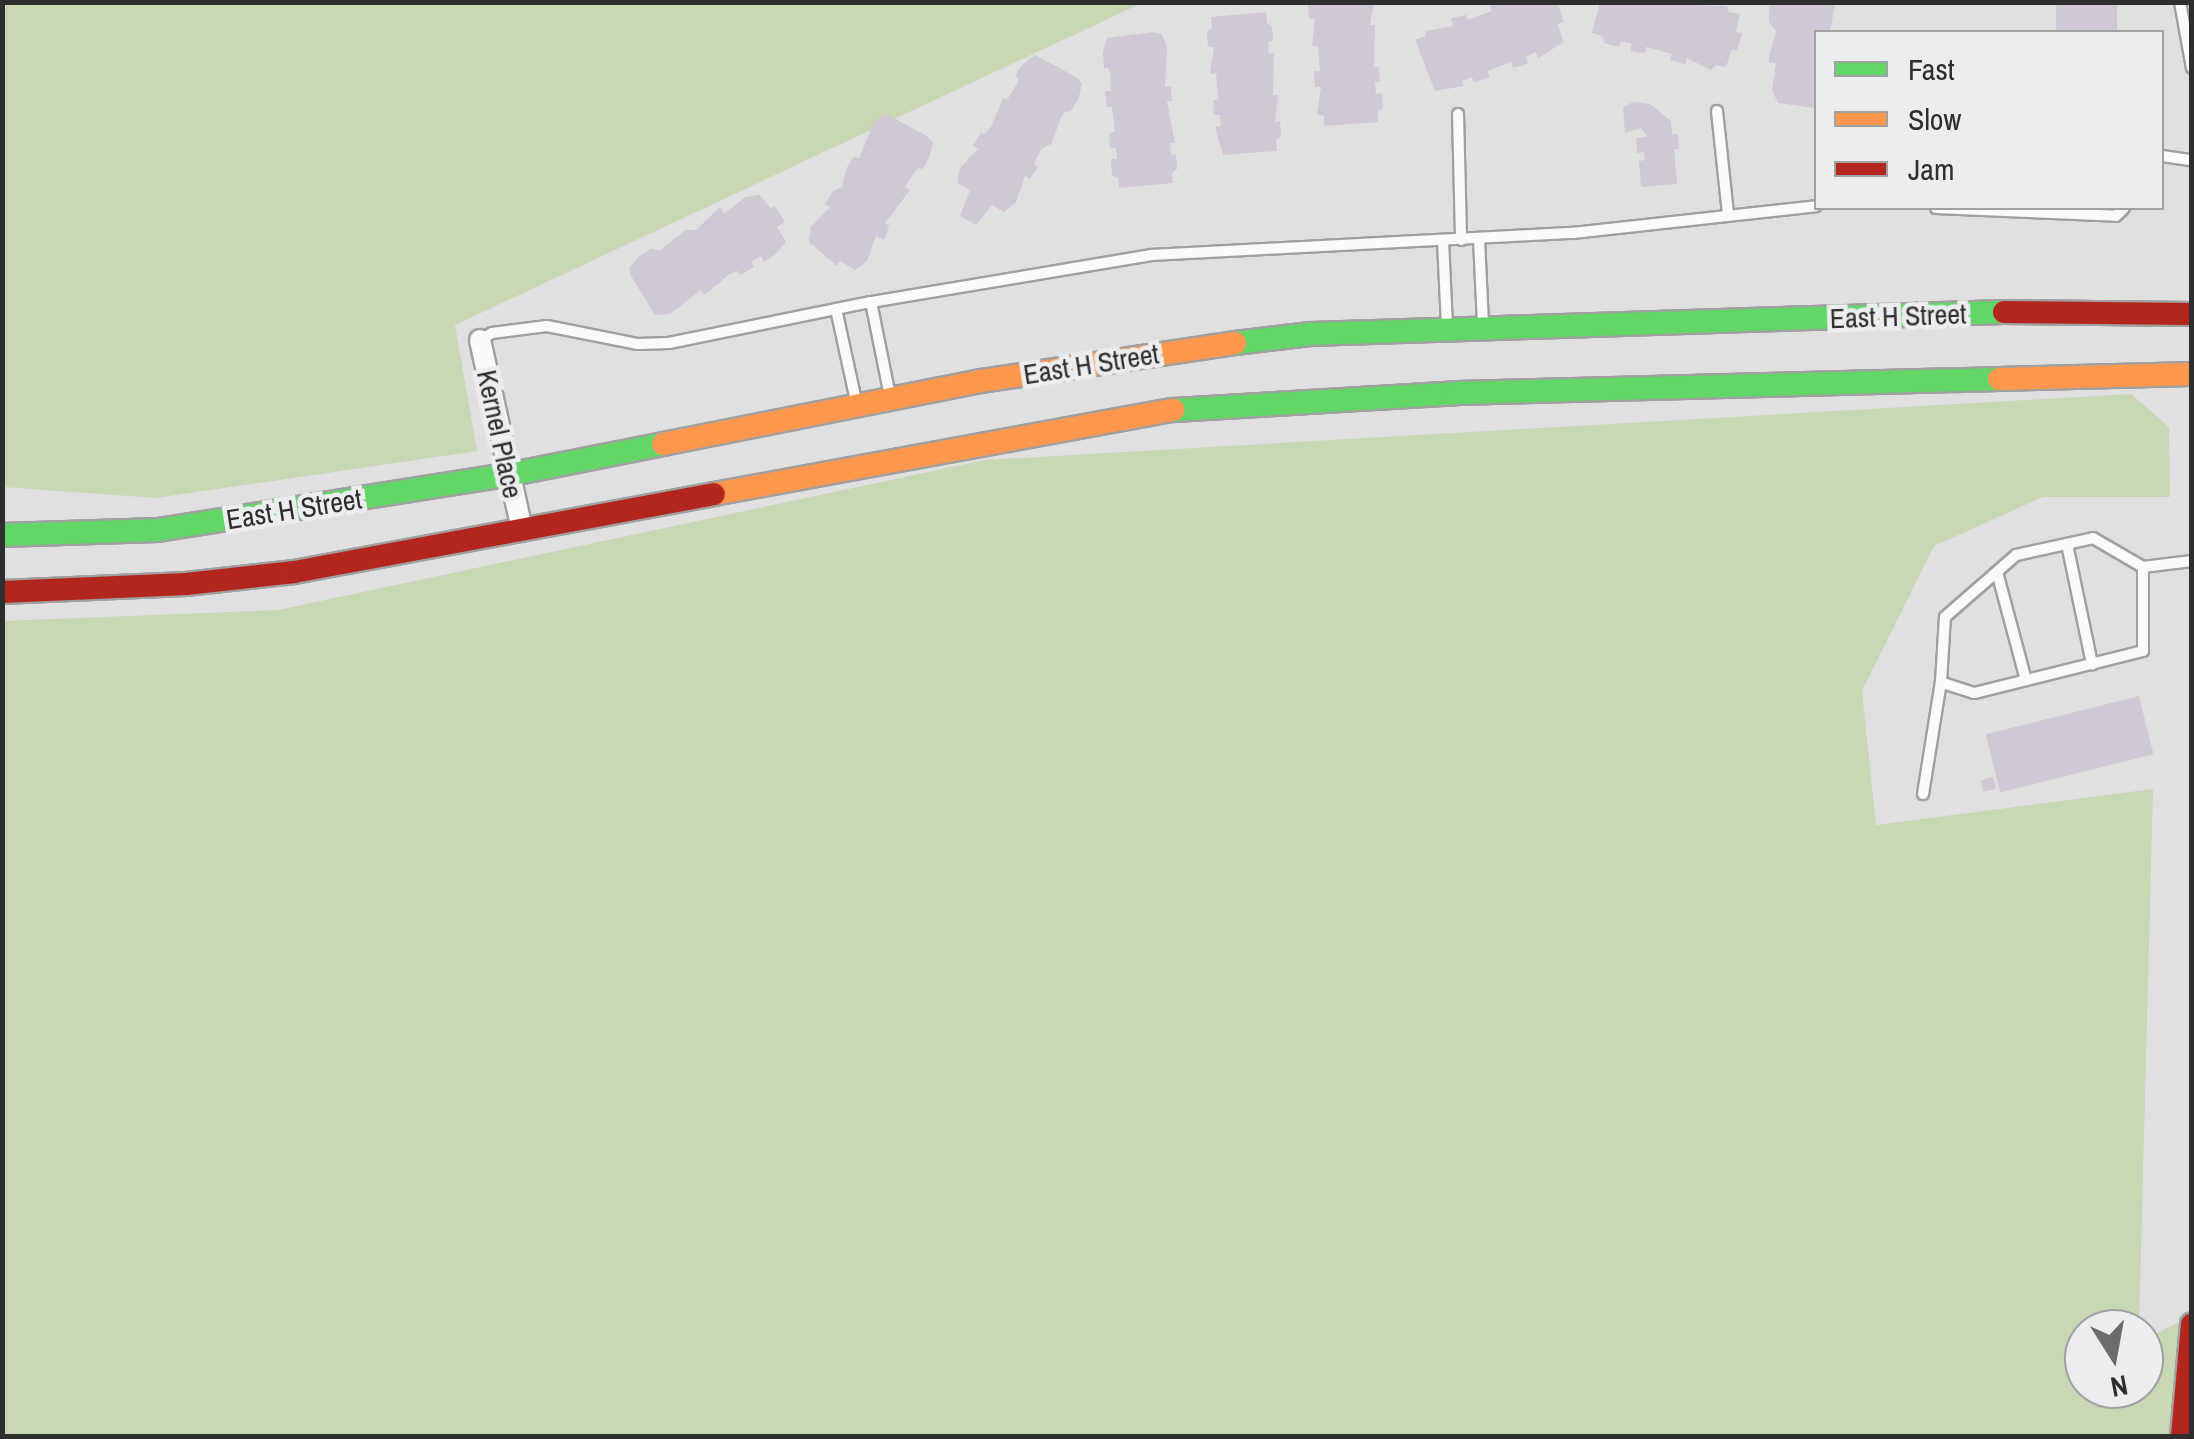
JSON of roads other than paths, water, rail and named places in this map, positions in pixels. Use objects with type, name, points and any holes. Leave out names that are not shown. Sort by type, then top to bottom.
[{"type":"main road","name":"East H Street","points":[[2,536],[158,530],[507,474],[890,397],[1166,351],[1310,334],[1990,312],[2192,314]]},
{"type":"main road","name":"East H Street","points":[[2,592],[186,584],[276,574],[1159,411],[1457,394],[2192,374]]},
{"type":"main road","points":[[2182,1436],[2192,1324]]},
{"type":"street","name":"Kernel Place","points":[[480,340],[522,528]]},
{"type":"lane","points":[[2180,2],[2192,68]]},
{"type":"lane","points":[[1717,111],[1728,214]]},
{"type":"lane","points":[[1458,114],[1461,240]]},
{"type":"lane","points":[[2164,156],[2192,160]]},
{"type":"lane","points":[[480,340],[492,333],[548,326],[638,344],[669,342],[871,302],[1151,255],[1573,234],[1814,206]]},
{"type":"lane","points":[[1981,210],[2116,216],[2122,210]]},
{"type":"lane","points":[[1478,240],[1483,330]]},
{"type":"lane","points":[[1443,241],[1447,332]]},
{"type":"lane","points":[[871,302],[890,397]]},
{"type":"lane","points":[[836,309],[857,404]]},
{"type":"lane","points":[[1923,794],[1941,682],[1945,617],[1996,572],[2016,555],[2094,538],[2143,567],[2192,561]]},
{"type":"lane","points":[[2067,544],[2092,664]]},
{"type":"lane","points":[[1941,682],[1974,693],[2143,652],[2143,567]]},
{"type":"lane","points":[[1996,572],[2026,680]]}]
